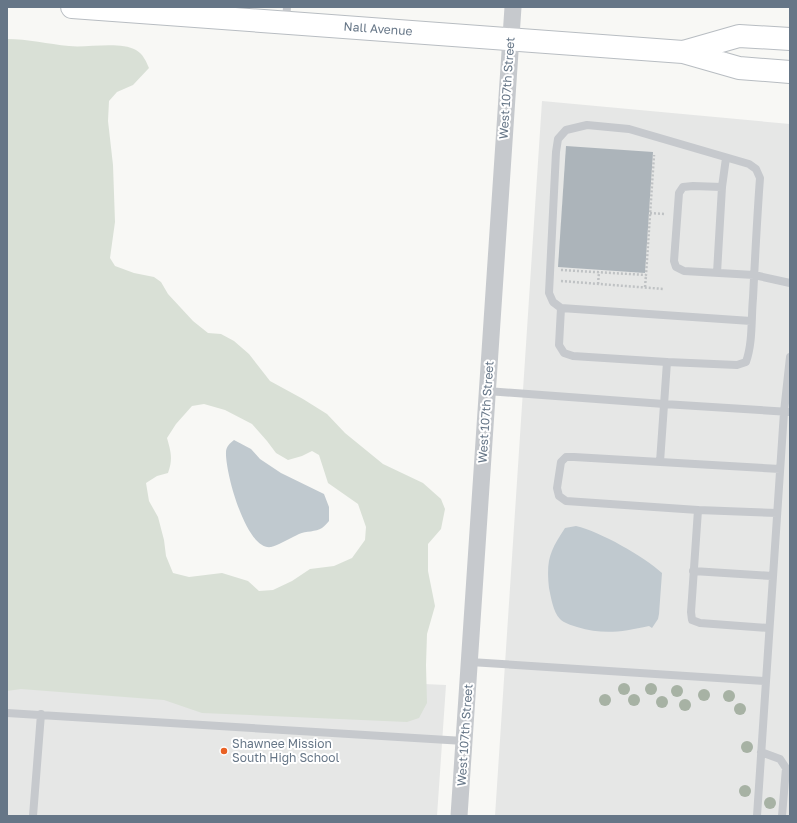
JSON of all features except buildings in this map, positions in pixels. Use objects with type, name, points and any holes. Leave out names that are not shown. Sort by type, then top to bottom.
[{"type":"main road","name":"Nall Avenue","points":[[72,7],[286,15],[511,38],[684,52],[739,68],[790,72]]},
{"type":"main road","name":"Nall Avenue","points":[[684,52],[739,36],[790,38]]},
{"type":"street","name":"West 107th Street","points":[[459,816],[513,7]]},
{"type":"lane","points":[[561,308],[559,345],[564,353],[573,356],[737,365],[746,362],[749,352],[754,275],[760,178],[756,169],[749,164],[629,129],[587,125],[566,130],[558,140],[556,152],[549,293],[553,302],[561,308],[751,321]]},
{"type":"lane","points":[[717,273],[722,187],[726,158]]},
{"type":"lane","points":[[722,187],[683,187],[679,193],[674,261],[676,267],[684,271],[754,275],[790,283]]},
{"type":"lane","points":[[757,816],[772,576],[780,470],[787,412],[790,357]]},
{"type":"lane","points":[[660,462],[667,362]]},
{"type":"lane","points":[[488,391],[787,412]]},
{"type":"lane","points":[[777,513],[698,510],[566,501],[558,496],[557,488],[561,462],[566,457],[780,470]]},
{"type":"lane","points":[[698,510],[693,571],[692,620],[700,623],[769,628]]},
{"type":"lane","points":[[693,571],[772,576]]},
{"type":"lane","points":[[470,662],[766,681]]},
{"type":"lane","points":[[7,712],[464,741]]},
{"type":"lane","points":[[33,816],[41,714]]},
{"type":"lane","points":[[761,752],[780,759],[786,768],[782,816]]},
{"type":"path","points":[[645,287],[654,155]]},
{"type":"path","points":[[649,213],[668,214]]},
{"type":"path","points":[[556,270],[646,275]]},
{"type":"path","points":[[598,284],[599,272]]},
{"type":"path","points":[[556,281],[664,289]]},
{"type":"shaded area","points":[[7,39],[69,46],[113,45],[129,47],[141,54],[149,68],[133,85],[117,92],[109,101],[108,121],[113,165],[115,222],[110,258],[115,266],[134,273],[154,277],[161,282],[168,294],[193,321],[208,333],[221,334],[234,341],[249,354],[270,381],[327,414],[345,433],[383,464],[423,483],[441,499],[445,509],[441,529],[428,544],[428,571],[435,606],[427,634],[427,703],[419,718],[407,722],[202,713],[164,700],[21,689],[7,691]],"holes":[[[204,404],[225,410],[252,424],[276,453],[288,460],[312,451],[319,455],[328,483],[358,504],[366,527],[365,540],[352,558],[334,566],[310,569],[292,581],[273,590],[259,591],[248,581],[222,573],[189,577],[173,573],[166,556],[164,540],[158,517],[149,501],[146,483],[157,476],[168,473],[171,464],[171,456],[167,438],[176,424],[192,406]]]},
{"type":"shaded area","points":[[542,101],[790,124],[790,816],[495,816]]},
{"type":"shaded area","points":[[234,440],[251,449],[260,459],[281,473],[324,494],[329,507],[329,521],[320,529],[299,534],[274,546],[271,547],[262,545],[253,537],[246,524],[233,491],[226,452],[228,445]]},
{"type":"shaded area","points":[[576,526],[597,533],[621,545],[644,559],[662,573],[659,614],[658,619],[652,628],[649,626],[613,632],[586,630],[568,624],[558,616],[549,588],[548,570],[550,556],[565,528]]},
{"type":"shaded area","name":"Shawnee Mission South High School","points":[[7,665],[446,685],[437,816],[7,816]]},
{"type":"place","name":"Shawnee Mission South High School","points":[[224,751]]}]
